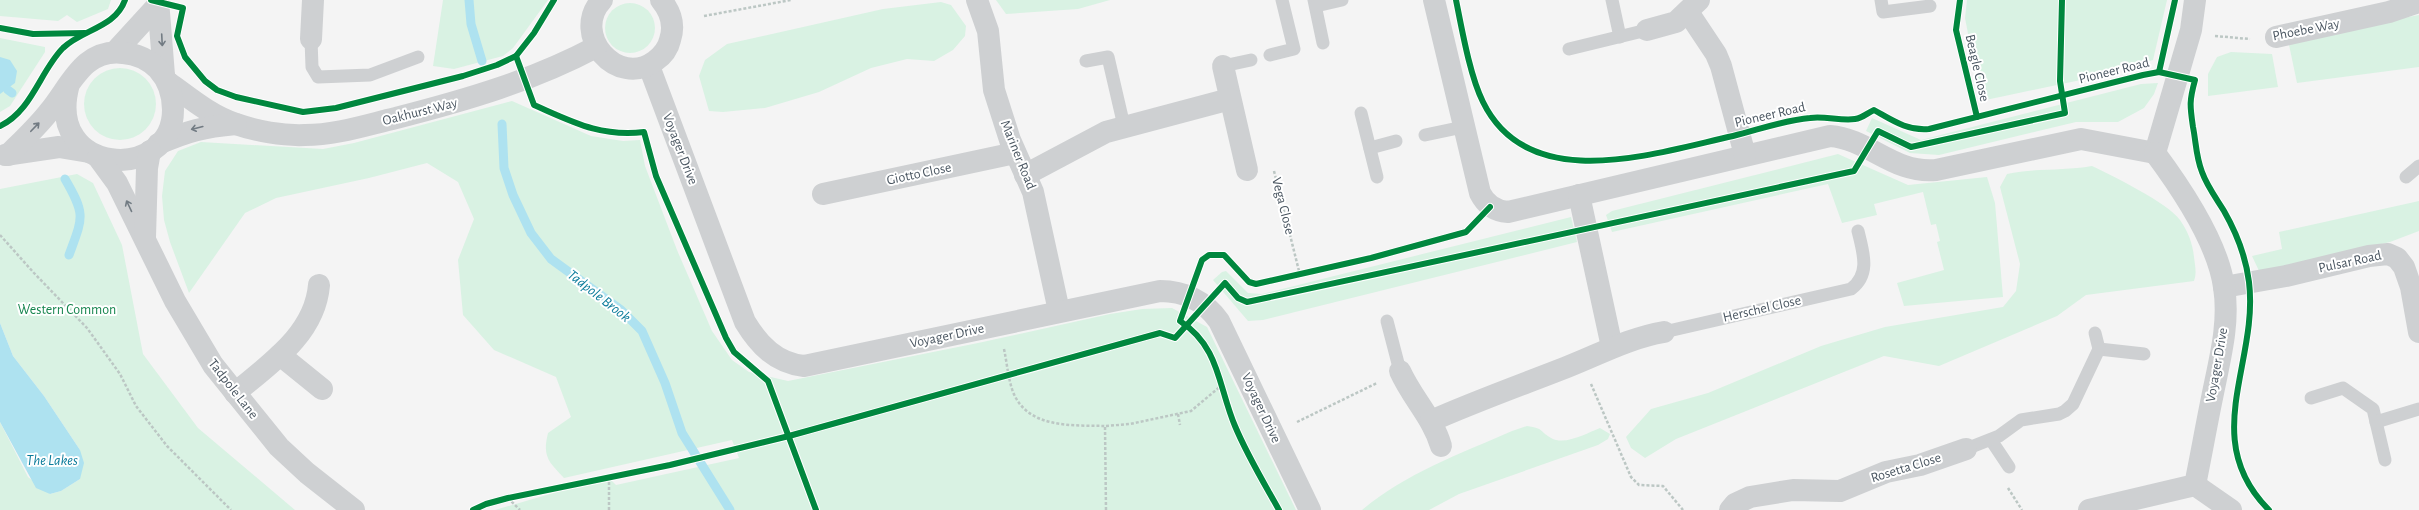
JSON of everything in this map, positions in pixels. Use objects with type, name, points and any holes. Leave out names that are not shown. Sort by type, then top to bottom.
[{"type":"street","points":[[311,39],[313,0]]},
{"type":"street","points":[[602,0],[595,12],[591,24],[591,36],[596,47],[604,57],[614,65],[626,68],[649,66],[661,57],[669,46],[672,33],[672,19],[667,7],[661,0]]},
{"type":"street","name":"Mariner Road","points":[[978,0],[988,31],[994,90],[1015,153],[1025,175],[1038,213],[1059,311]]},
{"type":"street","points":[[1434,0],[1463,127],[1480,193],[1490,207],[1508,212],[1830,136],[1847,139],[1901,166],[1916,171],[1936,170],[2081,139],[2155,153],[2191,30],[2195,0]]},
{"type":"street","name":"Phoebe Way","points":[[2276,37],[2389,12],[2419,2]]},
{"type":"street","points":[[115,52],[157,3]]},
{"type":"street","points":[[157,3],[161,23],[166,79]]},
{"type":"street","points":[[1647,30],[1673,23],[1694,6],[1721,66],[1745,155]]},
{"type":"street","name":"Oakhurst Way","points":[[166,79],[200,106],[236,124],[269,132],[303,136],[334,133],[461,102],[551,70],[596,47]]},
{"type":"street","name":"Tadpole Lane","points":[[4,156],[48,114],[77,71],[88,61],[101,54],[115,52],[134,54],[151,62],[166,79],[173,99],[173,115],[168,131],[154,148],[147,168],[145,242]]},
{"type":"street","name":"Voyager Drive","points":[[649,66],[743,315],[753,334],[767,350],[791,364],[804,366],[1059,311],[1160,291],[1173,292],[1195,298],[1212,311],[1219,321],[1310,510]]},
{"type":"street","points":[[1223,66],[1247,170]]},
{"type":"street","name":"Tadpole Lane","points":[[69,84],[65,99],[65,114],[69,129],[77,142],[94,155],[118,183],[145,242],[197,341],[235,393],[279,447],[307,473],[354,510]]},
{"type":"street","points":[[1025,175],[1096,136],[1124,126],[1230,99]]},
{"type":"street","name":"Oakhurst Way","points":[[154,148],[186,131],[206,126],[236,124]]},
{"type":"street","name":"Tadpole Lane","points":[[4,156],[59,147],[116,161],[134,159],[154,148]]},
{"type":"street","name":"Giotto Close","points":[[822,194],[1015,153]]},
{"type":"street","name":"Voyager Drive","points":[[2155,153],[2180,186],[2193,209],[2213,250],[2224,287],[2226,306],[2221,356],[2195,485]]},
{"type":"street","points":[[1579,195],[1612,347]]},
{"type":"street","name":"Pulsar Road","points":[[2224,287],[2388,254],[2398,258],[2404,267],[2411,287],[2419,332]]},
{"type":"street","points":[[235,393],[280,355],[306,324],[318,299],[319,285]]},
{"type":"street","name":"Herschel Close","points":[[1431,421],[1582,361],[1612,347],[1641,336],[1664,332]]},
{"type":"street","points":[[280,355],[322,389]]},
{"type":"street","points":[[1400,371],[1414,398],[1431,421],[1441,446]]},
{"type":"street","name":"Rosetta Close","points":[[1730,510],[1735,504],[1750,497],[1793,490],[1840,491],[1886,472],[1920,465],[1966,449]]},
{"type":"street","points":[[2089,510],[2195,485],[2231,510]]},
{"type":"lane","points":[[1270,55],[1294,49],[1282,0]]},
{"type":"lane","points":[[1323,44],[1315,3],[1342,0]]},
{"type":"lane","points":[[1612,0],[1620,37]]},
{"type":"lane","points":[[1881,0],[1883,12],[1930,6]]},
{"type":"lane","points":[[1569,49],[1647,30]]},
{"type":"lane","points":[[311,39],[312,67],[318,77],[370,76],[418,58]]},
{"type":"lane","points":[[1086,61],[1108,57],[1124,126]]},
{"type":"lane","points":[[1223,66],[1251,60]]},
{"type":"lane","points":[[1361,113],[1377,177]]},
{"type":"lane","points":[[1425,135],[1463,127]]},
{"type":"lane","points":[[1370,148],[1396,141]]},
{"type":"lane","points":[[2406,177],[2419,166]]},
{"type":"lane","name":"Herschel Close","points":[[1664,332],[1851,289],[1858,284],[1864,268],[1858,231]]},
{"type":"lane","points":[[1387,321],[1400,371]]},
{"type":"lane","points":[[2095,333],[2099,349],[2144,354]]},
{"type":"lane","name":"Rosetta Close","points":[[1966,449],[1991,440],[2008,431],[2021,420],[2058,414],[2065,411],[2073,404],[2099,349]]},
{"type":"lane","points":[[2311,398],[2343,388],[2373,410],[2385,460]]},
{"type":"lane","points":[[2376,422],[2419,409]]},
{"type":"lane","points":[[1991,440],[2009,467]]},
{"type":"path","points":[[704,16],[792,0]]},
{"type":"path","points":[[0,235],[87,328],[120,374],[136,406],[167,446],[231,510]]},
{"type":"path","points":[[1292,277],[1307,273]]},
{"type":"path","points":[[999,325],[1014,392],[1025,410],[1031,416],[1046,422],[1105,426],[1178,414],[1195,409],[1222,385]]},
{"type":"path","points":[[1582,361],[1631,477],[1639,485],[1662,486],[1683,510]]},
{"type":"path","points":[[1273,434],[1400,371]]},
{"type":"path","points":[[1178,414],[1180,426]]},
{"type":"path","points":[[1105,426],[1106,510]]},
{"type":"path","points":[[602,479],[617,476]]},
{"type":"path","points":[[609,510],[610,478]]},
{"type":"path","points":[[501,500],[516,496]]},
{"type":"path","points":[[508,498],[520,510]]},
{"type":"green space","points":[[0,0],[111,0],[108,9],[77,22],[67,15],[58,21],[0,16]]},
{"type":"green space","points":[[443,0],[548,0],[513,48],[503,56],[454,69],[433,66]]},
{"type":"green space","points":[[996,0],[1110,0],[1078,9],[1006,14]]},
{"type":"green space","points":[[1967,0],[2167,0],[2153,60],[2095,77],[1981,101],[1965,18]]},
{"type":"green space","points":[[941,2],[951,5],[966,26],[965,36],[953,50],[934,61],[907,59],[871,68],[819,92],[765,108],[723,112],[709,111],[699,76],[705,60],[727,44],[883,9]]},
{"type":"green space","points":[[625,3],[635,3],[648,10],[655,23],[655,33],[648,46],[635,53],[625,53],[616,49],[609,42],[605,33],[605,23],[609,14],[616,7]]},
{"type":"green space","points":[[2419,15],[2419,67],[2297,83],[2288,40]]},
{"type":"green space","points":[[0,38],[45,47],[45,52],[10,106],[0,112]]},
{"type":"green space","points":[[2231,52],[2272,54],[2278,87],[2208,96],[2208,74],[2217,57]]},
{"type":"green space","points":[[120,68],[140,74],[150,84],[156,104],[150,124],[140,134],[120,140],[100,134],[90,124],[84,104],[90,84],[100,74]]},
{"type":"green space","points":[[2158,83],[2154,94],[2144,108],[2118,122],[2076,122],[1939,155],[1910,153],[1866,131],[1872,118],[1921,140],[2141,84]]},
{"type":"green space","points":[[512,101],[591,136],[623,141],[640,140],[645,166],[677,250],[712,331],[732,360],[749,372],[788,381],[978,343],[1110,314],[1142,309],[1172,308],[1207,327],[1296,510],[495,510],[608,477],[616,485],[739,458],[732,440],[564,478],[554,468],[546,454],[546,441],[548,433],[571,417],[556,377],[494,350],[463,315],[458,260],[474,219],[458,182],[427,163],[369,178],[276,198],[245,213],[189,293],[170,242],[164,220],[162,196],[165,171],[178,151],[201,142],[323,149],[354,143]]},
{"type":"green space","points":[[1838,154],[1908,185],[1987,177],[1995,203],[2003,297],[1904,306],[1897,283],[1944,270],[1937,242],[1940,241],[1936,224],[1931,225],[1923,192],[1874,204],[1877,215],[1842,223],[1828,184],[1612,232],[1606,215],[1612,211]]},
{"type":"green space","points":[[2092,166],[2126,183],[2174,213],[2188,233],[2193,248],[2196,269],[2194,281],[2086,295],[2057,316],[1939,366],[1884,356],[1676,439],[1645,458],[1631,448],[1626,437],[1651,409],[1708,393],[1821,346],[1885,327],[2003,307],[2016,291],[2020,264],[2000,187],[2007,174]]},
{"type":"green space","name":"Western Common","points":[[77,174],[93,183],[122,245],[143,354],[198,428],[295,510],[0,510],[0,422],[28,477],[50,494],[61,491],[80,479],[80,450],[44,396],[13,356],[0,323],[0,189]]},
{"type":"green space","points":[[2419,201],[2419,231],[2390,242],[2260,273],[2252,256],[2282,249],[2279,232]]},
{"type":"green space","points":[[1571,217],[1577,242],[1263,320],[1248,321],[1213,280],[1222,272],[1226,271],[1248,293],[1262,294]]},
{"type":"green space","points":[[1527,426],[1539,429],[1551,438],[1563,441],[1576,438],[1600,428],[1610,434],[1608,439],[1598,445],[1459,494],[1429,510],[1362,510],[1397,485],[1434,465]]},
{"type":"water","points":[[0,57],[10,60],[17,71],[15,83],[0,94]]},
{"type":"water","name":"The Lakes","points":[[0,323],[13,356],[44,396],[80,450],[84,463],[80,479],[61,491],[50,494],[36,488],[0,422]]},
{"type":"waterway","name":"Tadpole Brook","points":[[469,0],[471,24],[482,61]]},
{"type":"waterway","points":[[8,90],[12,93]]},
{"type":"waterway","name":"Tadpole Brook","points":[[502,124],[504,168],[513,195],[531,233],[551,259],[621,310],[642,331],[665,383],[682,433],[730,510]]},
{"type":"waterway","points":[[65,179],[72,191],[80,216],[77,232],[69,255]]},
{"type":"cycle path","points":[[0,126],[20,111],[28,101],[55,57],[63,48],[80,36],[114,17],[125,0]]},
{"type":"cycle path","points":[[151,0],[183,8],[177,36],[185,57],[205,81],[217,90],[236,97],[303,112],[336,108],[463,76],[497,65],[516,56],[534,33],[554,0]]},
{"type":"cycle path","name":"Pioneer Road","points":[[1456,0],[1470,66],[1483,102],[1504,131],[1530,149],[1562,159],[1596,161],[1632,157],[1668,151],[1800,119],[1855,119],[1863,117],[1874,110],[1907,127],[1929,129],[2159,72],[2195,80],[2191,99],[2191,109],[2198,161],[2206,182],[2233,228],[2246,264],[2249,282],[2250,312],[2236,400],[2234,428],[2237,456],[2248,483],[2269,510]]},
{"type":"cycle path","name":"Beagle Close","points":[[1960,0],[1956,30],[1977,117]]},
{"type":"cycle path","points":[[473,510],[486,504],[508,498],[670,465],[789,436],[1160,333],[1175,338],[1225,283],[1238,298],[1247,302],[1854,171],[1878,131],[1911,147],[2065,113],[2060,81],[2062,0]]},
{"type":"cycle path","points":[[2159,72],[2175,0]]},
{"type":"cycle path","points":[[0,28],[33,34],[85,33]]},
{"type":"cycle path","points":[[516,56],[534,105],[587,127],[614,132],[644,132],[656,176],[726,338],[734,352],[768,381],[816,510]]},
{"type":"cycle path","points":[[1279,510],[1256,469],[1235,426],[1216,368],[1210,355],[1203,343],[1193,331],[1180,321],[1202,260],[1209,255],[1224,255],[1249,282],[1256,284],[1371,258],[1466,232],[1490,207]]}]
